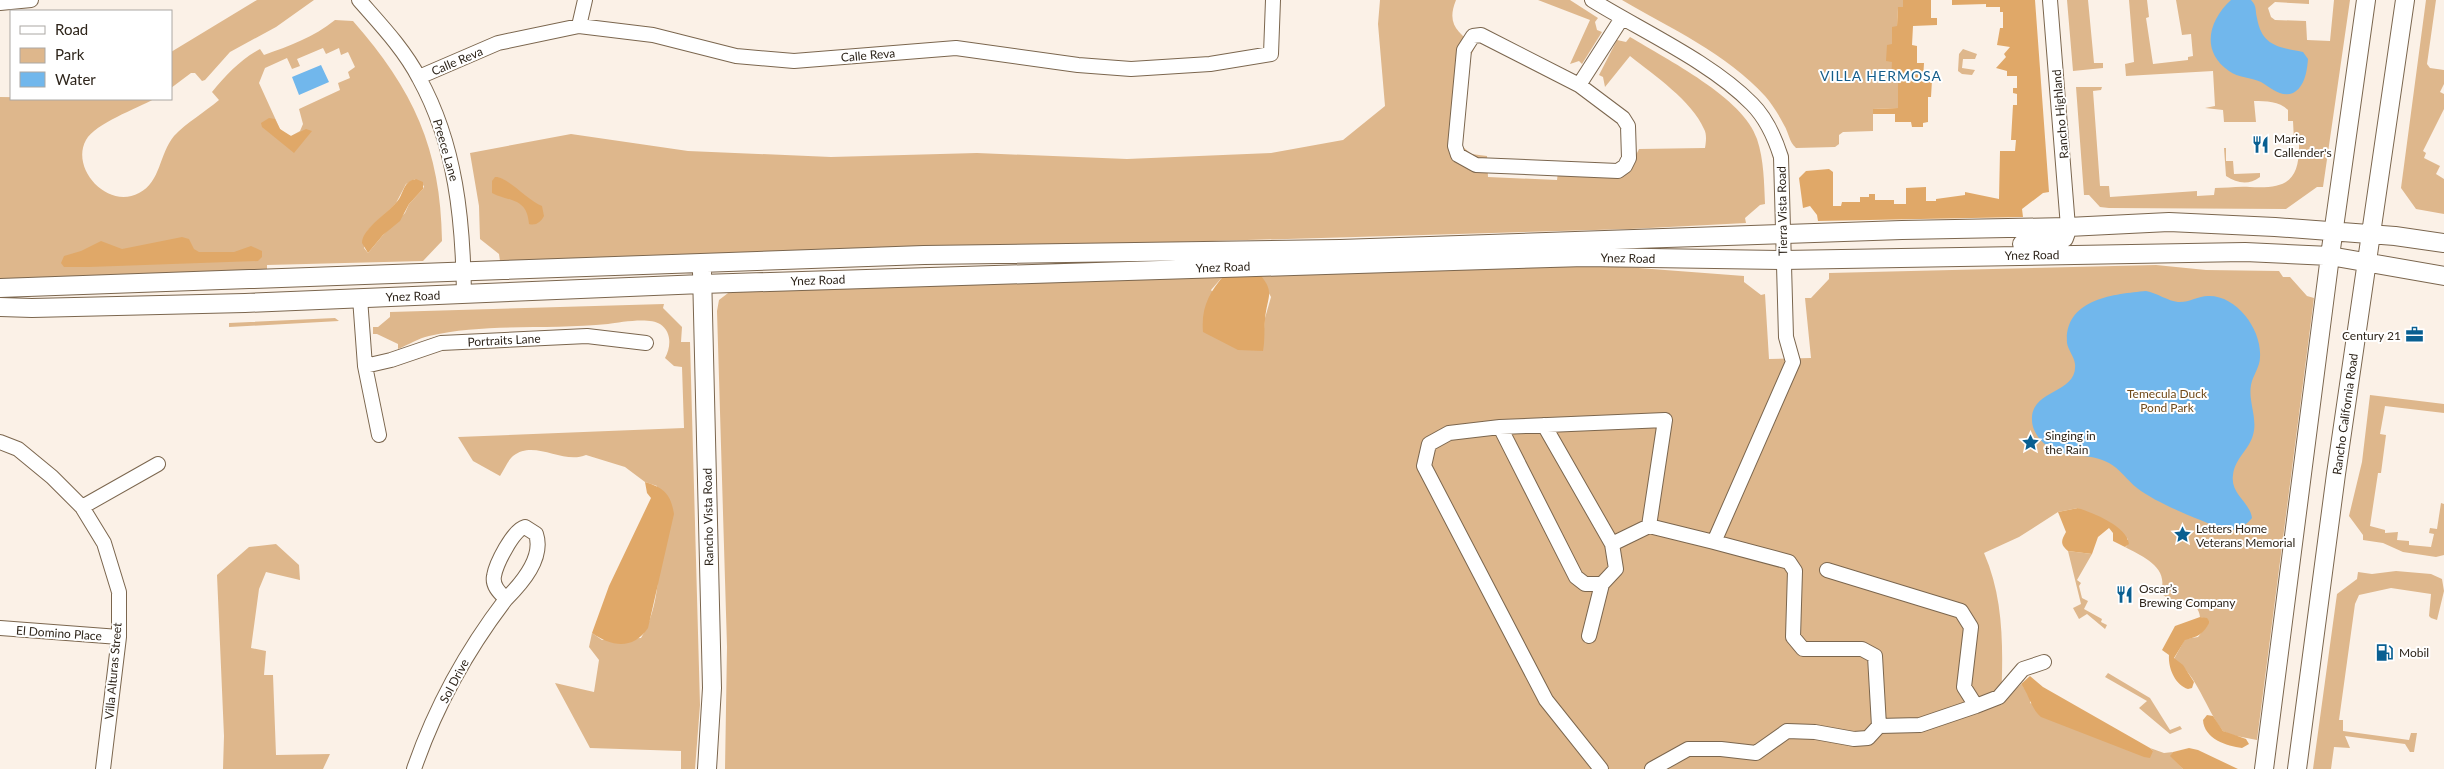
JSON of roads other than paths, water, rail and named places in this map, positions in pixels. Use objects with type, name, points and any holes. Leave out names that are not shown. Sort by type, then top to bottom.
[{"type":"main road","points":[[2264,769],[2330,256],[2366,0]]},
{"type":"main road","name":"Rancho California Road","points":[[2298,769],[2336,474],[2405,0]]},
{"type":"main road","name":"Ynez Road","points":[[0,288],[924,255],[1340,249],[2068,227],[2169,222],[2334,231],[2444,243]]},
{"type":"main road","points":[[1941,257],[1965,246],[2047,243],[2064,238],[2068,227]]},
{"type":"main road","name":"Ynez Road","points":[[0,307],[32,308],[360,298],[702,284],[1585,258],[1783,260],[2204,252],[2330,256],[2444,276]]},
{"type":"main road","name":"Rancho Vista Road","points":[[702,264],[712,688],[707,769]]},
{"type":"street","points":[[0,3],[31,0]]},
{"type":"street","name":"Preece Lane","points":[[358,0],[380,24],[419,77],[443,132],[457,187],[464,252],[464,294]]},
{"type":"street","points":[[579,26],[586,0]]},
{"type":"street","name":"Calle Reva","points":[[419,77],[498,44],[579,26],[653,35],[736,56],[794,61],[956,48],[1078,65],[1131,69],[1210,64],[1271,54],[1273,0]]},
{"type":"street","name":"Tierra Vista Road","points":[[1592,0],[1697,62],[1753,104],[1771,130],[1781,157],[1786,337],[1793,362],[1714,542]]},
{"type":"street","name":"Rancho Highland","points":[[2050,0],[2068,227]]},
{"type":"street","points":[[1579,85],[1622,18]]},
{"type":"street","points":[[1481,35],[1579,85],[1622,118],[1628,126],[1629,158],[1625,166],[1618,171],[1476,165],[1458,155],[1455,146],[1464,50],[1473,36],[1481,35]]},
{"type":"street","points":[[360,298],[365,366],[379,435]]},
{"type":"street","name":"Portraits Lane","points":[[365,366],[391,360],[441,343],[587,336],[646,343]]},
{"type":"street","points":[[1601,769],[1546,700],[1424,466],[1429,444],[1449,433],[1500,427],[1665,420],[1649,526]]},
{"type":"street","points":[[1544,425],[1612,544],[1616,569],[1602,584],[1589,636]]},
{"type":"street","points":[[1500,427],[1576,577],[1585,584],[1602,584]]},
{"type":"street","name":"Villa Alturas Street","points":[[0,442],[18,449],[52,477],[82,507],[104,543],[119,592],[119,637],[103,769]]},
{"type":"street","points":[[82,507],[158,464]]},
{"type":"street","points":[[1612,544],[1649,526],[1789,562],[1795,571],[1793,637],[1803,649],[1862,649],[1875,656],[1879,726],[1868,738],[1854,739],[1815,732],[1787,730],[1756,753],[1721,749],[1688,749],[1652,769]]},
{"type":"street","name":"Sol Drive","points":[[414,769],[426,734],[479,635],[506,599],[518,587],[538,554],[540,544],[536,534],[525,527],[514,534],[494,576],[496,588],[506,599]]},
{"type":"street","points":[[1827,570],[1962,611],[1971,627],[1964,687],[1976,706]]},
{"type":"street","name":"El Domino Place","points":[[0,628],[119,637]]},
{"type":"street","points":[[1879,726],[1920,725],[1976,706],[1999,697],[2023,668],[2044,662]]},
{"type":"water","points":[[2231,0],[2251,0],[2255,6],[2259,27],[2267,40],[2286,49],[2303,52],[2308,59],[2303,83],[2293,93],[2280,93],[2257,80],[2233,73],[2220,63],[2214,54],[2211,45],[2213,26],[2223,8]]},
{"type":"water","points":[[321,65],[329,82],[299,95],[292,77]]},
{"type":"water","points":[[2146,291],[2178,302],[2204,296],[2219,297],[2229,301],[2246,316],[2257,336],[2260,347],[2260,361],[2250,391],[2254,416],[2253,435],[2236,464],[2233,475],[2234,487],[2248,507],[2252,518],[2244,526],[2227,531],[2180,512],[2137,488],[2109,463],[2094,458],[2061,453],[2047,446],[2041,441],[2033,427],[2033,410],[2038,402],[2062,387],[2074,374],[2075,364],[2067,343],[2068,328],[2074,317],[2082,308],[2106,297]]},
{"type":"place","name":"Marie Callender's","points":[[2260,145]]},
{"type":"place","name":"Century 21","points":[[2415,335]]},
{"type":"place","name":"Singing in the Rain","points":[[2031,442]]},
{"type":"place","name":"Letters Home Veterans Memorial","points":[[2182,535]]},
{"type":"place","name":"Oscar’s Brewing Company","points":[[2125,595]]},
{"type":"place","name":"Mobil","points":[[2385,652]]},
{"type":"district","name":"VILLA HERMOSA","points":[[1881,75]]},
{"type":"park label","name":"Temecula Duck Pond Park","points":[[2167,400]]}]
